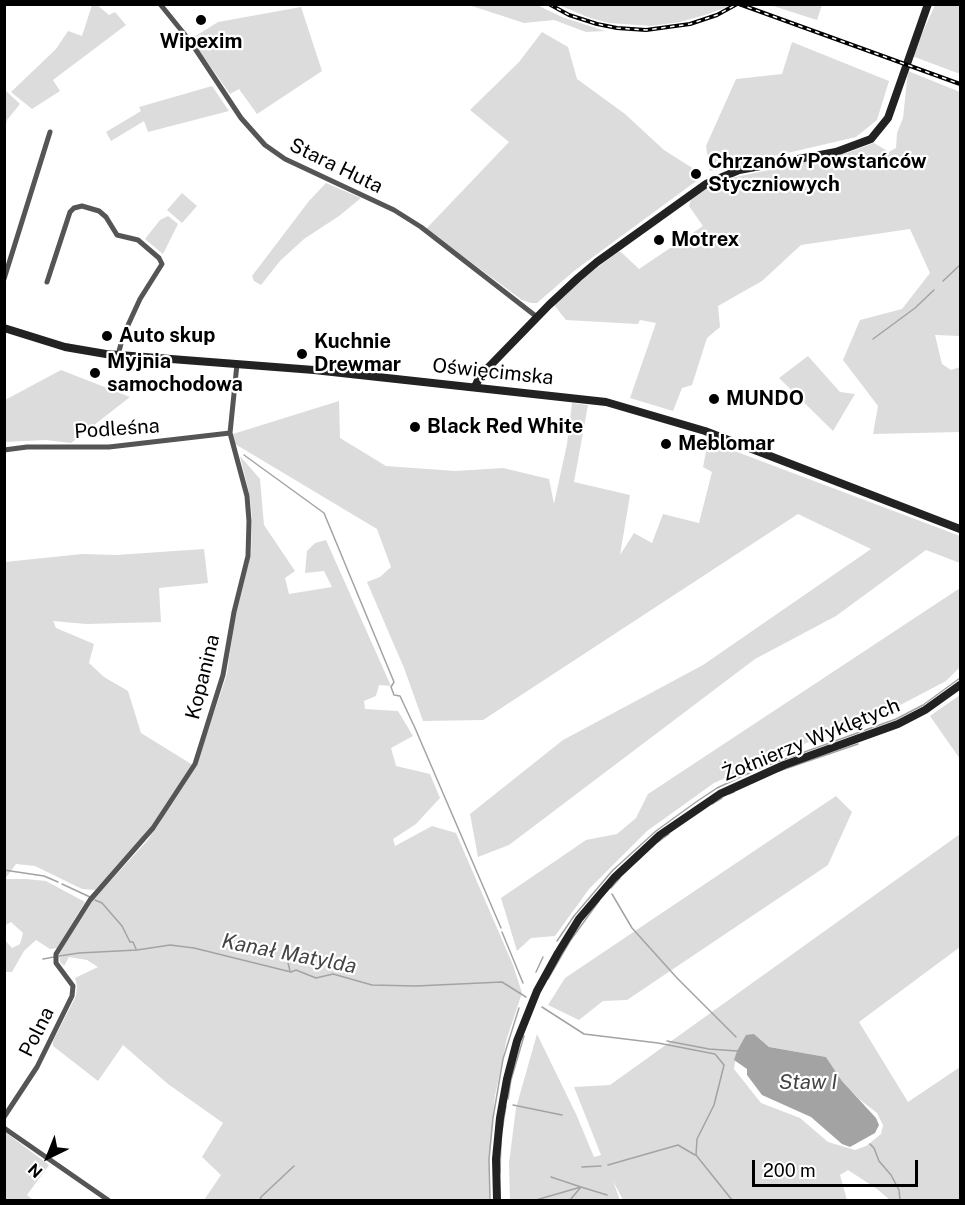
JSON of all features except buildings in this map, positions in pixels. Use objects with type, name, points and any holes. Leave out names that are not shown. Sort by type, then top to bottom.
[{"type":"street","name":"Stara Huta","points":[[160,4],[190,41],[242,118],[265,145],[285,159],[394,210],[430,234],[537,316]]},
{"type":"street","points":[[475,387],[480,376],[537,316],[597,262],[706,184],[739,170],[836,152],[871,139],[888,118],[928,4]]},
{"type":"street","points":[[4,279],[50,132]]},
{"type":"street","points":[[47,282],[70,212],[82,206],[99,211],[106,217],[117,235],[138,240],[159,258],[162,264],[140,298],[123,336],[118,355]]},
{"type":"street","name":"Oświęcimska","points":[[4,328],[65,347],[118,355],[237,364],[606,402],[723,437],[960,529]]},
{"type":"street","name":"Kopanina","points":[[56,957],[90,900],[153,828],[195,764],[223,675],[234,612],[248,556],[247,496],[230,433],[237,364]]},
{"type":"street","name":"Podleśna","points":[[4,450],[27,447],[109,447],[230,433]]},
{"type":"street","name":"Żołnierzy Wyklętych","points":[[497,1200],[496,1159],[502,1101],[512,1061],[537,991],[562,946],[597,896],[642,850],[679,820],[720,794],[762,774],[911,718],[939,702],[960,685]]},
{"type":"street","name":"Polna","points":[[4,1117],[27,1085],[72,996],[71,981],[58,965],[56,957]]},
{"type":"street","points":[[4,1128],[108,1200]]},
{"type":"shaded area","points":[[474,4],[537,5],[562,17],[605,31],[586,32],[554,20],[524,23],[472,6]]},
{"type":"shaded area","points":[[92,5],[97,5],[109,15],[115,12],[126,25],[53,80],[60,91],[32,109],[11,92],[56,49],[68,31],[82,36]]},
{"type":"shaded area","points":[[559,5],[730,6],[680,22],[651,26],[609,23]]},
{"type":"shaded area","points":[[770,5],[822,5],[817,20]]},
{"type":"shaded area","points":[[935,5],[960,5],[960,74],[912,56]]},
{"type":"shaded area","points":[[301,7],[322,71],[257,114],[239,89],[230,94],[191,39],[218,22]]},
{"type":"shaded area","points":[[542,32],[568,47],[577,79],[625,114],[664,150],[694,169],[699,179],[574,271],[537,303],[531,303],[522,300],[426,229],[509,142],[470,110],[519,62]]},
{"type":"shaded area","points":[[792,42],[889,81],[877,120],[856,137],[710,171],[706,146],[736,79],[782,74]]},
{"type":"shaded area","points":[[908,71],[960,92],[960,336],[935,335],[942,364],[951,370],[960,367],[960,432],[873,434],[878,406],[843,360],[860,320],[902,309],[930,273],[910,229],[801,245],[762,281],[718,306],[720,327],[707,338],[692,385],[682,388],[673,411],[630,398],[656,323],[640,320],[638,324],[566,320],[554,305],[577,283],[618,252],[621,252],[639,269],[703,226],[689,206],[692,196],[722,180],[847,153],[874,143],[889,152],[896,148],[897,133],[903,118]]},
{"type":"shaded area","points":[[212,86],[229,111],[148,132],[144,121],[111,141],[106,132],[141,111],[139,107]]},
{"type":"shaded area","points":[[5,90],[20,104],[7,120],[5,127]]},
{"type":"shaded area","points":[[326,183],[361,198],[304,239],[280,261],[261,285],[254,281],[252,276],[309,201]]},
{"type":"shaded area","points":[[182,193],[197,206],[182,223],[167,210]]},
{"type":"shaded area","points":[[168,216],[178,224],[163,254],[145,239],[160,220]]},
{"type":"shaded area","points":[[808,356],[840,392],[855,394],[833,431],[779,378]]},
{"type":"shaded area","points":[[61,370],[130,397],[71,443],[46,440],[5,442],[5,400]]},
{"type":"shaded area","points":[[339,401],[340,438],[386,466],[455,471],[503,468],[549,479],[554,504],[567,444],[572,403],[588,405],[574,482],[630,495],[620,555],[634,533],[652,543],[663,514],[699,523],[712,472],[703,467],[708,441],[960,536],[960,563],[926,550],[836,616],[755,659],[509,845],[478,857],[470,814],[563,740],[703,665],[871,549],[798,514],[483,720],[423,721],[404,668],[367,582],[380,577],[391,567],[377,529],[235,444],[233,434]]},
{"type":"shaded area","points":[[240,456],[260,479],[264,525],[295,571],[285,578],[289,594],[332,587],[324,571],[305,573],[307,551],[315,543],[326,540],[391,686],[379,685],[376,696],[364,701],[365,709],[398,711],[413,736],[391,748],[396,766],[430,774],[440,798],[416,824],[393,839],[395,846],[432,826],[456,833],[513,965],[522,993],[507,1038],[495,1096],[489,1158],[489,1200],[204,1200],[221,1175],[202,1157],[223,1123],[168,1084],[123,1045],[98,1081],[53,1046],[53,1041],[76,996],[75,978],[98,967],[87,960],[69,957],[64,966],[60,962],[59,953],[92,901],[147,841],[163,818],[95,890],[82,889],[35,866],[16,864],[5,879],[46,881],[85,902],[57,948],[50,949],[36,940],[24,951],[12,972],[5,972],[4,939],[12,948],[20,944],[23,933],[11,922],[4,926],[5,562],[82,554],[116,555],[204,549],[208,583],[159,588],[161,622],[86,624],[53,621],[56,628],[94,644],[89,663],[104,677],[128,691],[141,733],[196,767],[227,674],[235,615],[251,554],[250,497]]},
{"type":"shaded area","points":[[960,588],[960,667],[946,681],[885,713],[788,750],[714,783],[647,831],[589,889],[555,936],[531,938],[517,951],[501,898],[586,840],[617,834],[636,818],[648,794]]},
{"type":"shaded area","points":[[960,695],[960,759],[930,716]]},
{"type":"shaded area","points":[[836,796],[852,812],[828,865],[627,1000],[603,1001],[579,1020],[548,1005],[565,978]]},
{"type":"shaded area","points":[[960,834],[960,947],[859,1022],[908,1102],[960,1067],[960,1200],[890,1200],[848,1170],[840,1175],[847,1200],[623,1200],[613,1181],[620,1200],[510,1200],[509,1163],[516,1108],[537,1034],[594,1157],[601,1155],[574,1087],[610,1085]],"holes":[[[754,1034],[769,1047],[826,1057],[842,1081],[859,1099],[877,1113],[883,1125],[881,1134],[866,1146],[855,1150],[828,1142],[800,1118],[761,1103],[734,1069],[737,1051],[744,1040]]]},
{"type":"shaded area","points":[[5,1132],[49,1165],[27,1195],[33,1200],[5,1200]]},
{"type":"water","name":"Staw I","points":[[754,1034],[769,1047],[826,1057],[842,1081],[876,1118],[879,1125],[875,1133],[850,1147],[842,1144],[811,1117],[762,1095],[747,1075],[747,1069],[734,1060],[746,1035]]},
{"type":"waterway","points":[[943,281],[960,265]]},
{"type":"waterway","points":[[873,339],[915,308],[934,290]]},
{"type":"waterway","points":[[244,455],[324,513],[394,682],[391,687],[394,695],[400,696],[415,728],[501,928]]},
{"type":"waterway","points":[[557,941],[574,916],[612,871],[656,831],[717,788],[760,768],[896,719],[923,705],[960,678]]},
{"type":"waterway","points":[[779,771],[858,744]]},
{"type":"waterway","points":[[729,794],[734,792]]},
{"type":"waterway","points":[[712,804],[722,798]]},
{"type":"waterway","points":[[658,842],[669,834]]},
{"type":"waterway","points":[[4,870],[44,876],[58,882]]},
{"type":"waterway","points":[[611,888],[620,878]]},
{"type":"waterway","points":[[62,884],[90,897]]},
{"type":"waterway","points":[[612,894],[632,928],[677,978],[736,1037]]},
{"type":"waterway","points":[[95,900],[102,903],[122,926],[136,949]]},
{"type":"waterway","points":[[548,979],[570,941],[599,901]]},
{"type":"waterway","points":[[502,932],[523,983]]},
{"type":"waterway","name":"Kanał Matylda","points":[[59,956],[170,945],[194,948],[291,972],[296,970],[316,978],[333,974],[372,985],[416,986],[502,982],[526,997]]},
{"type":"waterway","points":[[284,946],[290,971]]},
{"type":"waterway","name":"Kanał Matylda","points":[[43,959],[54,957]]},
{"type":"waterway","points":[[536,972],[543,957]]},
{"type":"waterway","name":"Kanał Matylda","points":[[542,1007],[584,1034],[658,1043],[715,1054],[724,1065],[714,1105],[697,1139],[696,1155],[732,1200]]},
{"type":"waterway","points":[[490,1200],[489,1159],[493,1118],[503,1059],[519,1008]]},
{"type":"waterway","points":[[508,1099],[524,1036]]},
{"type":"waterway","name":"Kanał Matylda","points":[[667,1041],[709,1049],[737,1051]]},
{"type":"waterway","points":[[513,1105],[562,1115]]},
{"type":"waterway","points":[[502,1131],[506,1106]]},
{"type":"waterway","points":[[500,1173],[501,1142]]},
{"type":"waterway","points":[[870,1144],[879,1161],[891,1175],[899,1190],[900,1200]]},
{"type":"waterway","points":[[608,1165],[678,1145],[695,1155]]},
{"type":"waterway","points":[[260,1200],[294,1166]]},
{"type":"waterway","points":[[582,1167],[601,1166]]},
{"type":"waterway","points":[[551,1177],[581,1187],[570,1200]]},
{"type":"waterway","points":[[536,1200],[581,1187],[607,1195]]},
{"type":"railway","points":[[549,4],[569,15],[597,24],[646,30],[690,24],[717,15],[737,4]]},
{"type":"railway","points":[[739,4],[960,84]]},
{"type":"place","name":"Wipexim","points":[[201,20]]},
{"type":"place","name":"Chrzanów Powstańców Styczniowych","points":[[696,174]]},
{"type":"place","name":"Motrex","points":[[659,240]]},
{"type":"place","name":"Auto skup","points":[[107,336]]},
{"type":"place","name":"Kuchnie Drewmar","points":[[302,354]]},
{"type":"place","name":"Myjnia samochodowa","points":[[95,373]]},
{"type":"place","name":"MUNDO","points":[[714,399]]},
{"type":"place","name":"Black Red White","points":[[415,427]]},
{"type":"place","name":"Meblomar","points":[[666,444]]}]
